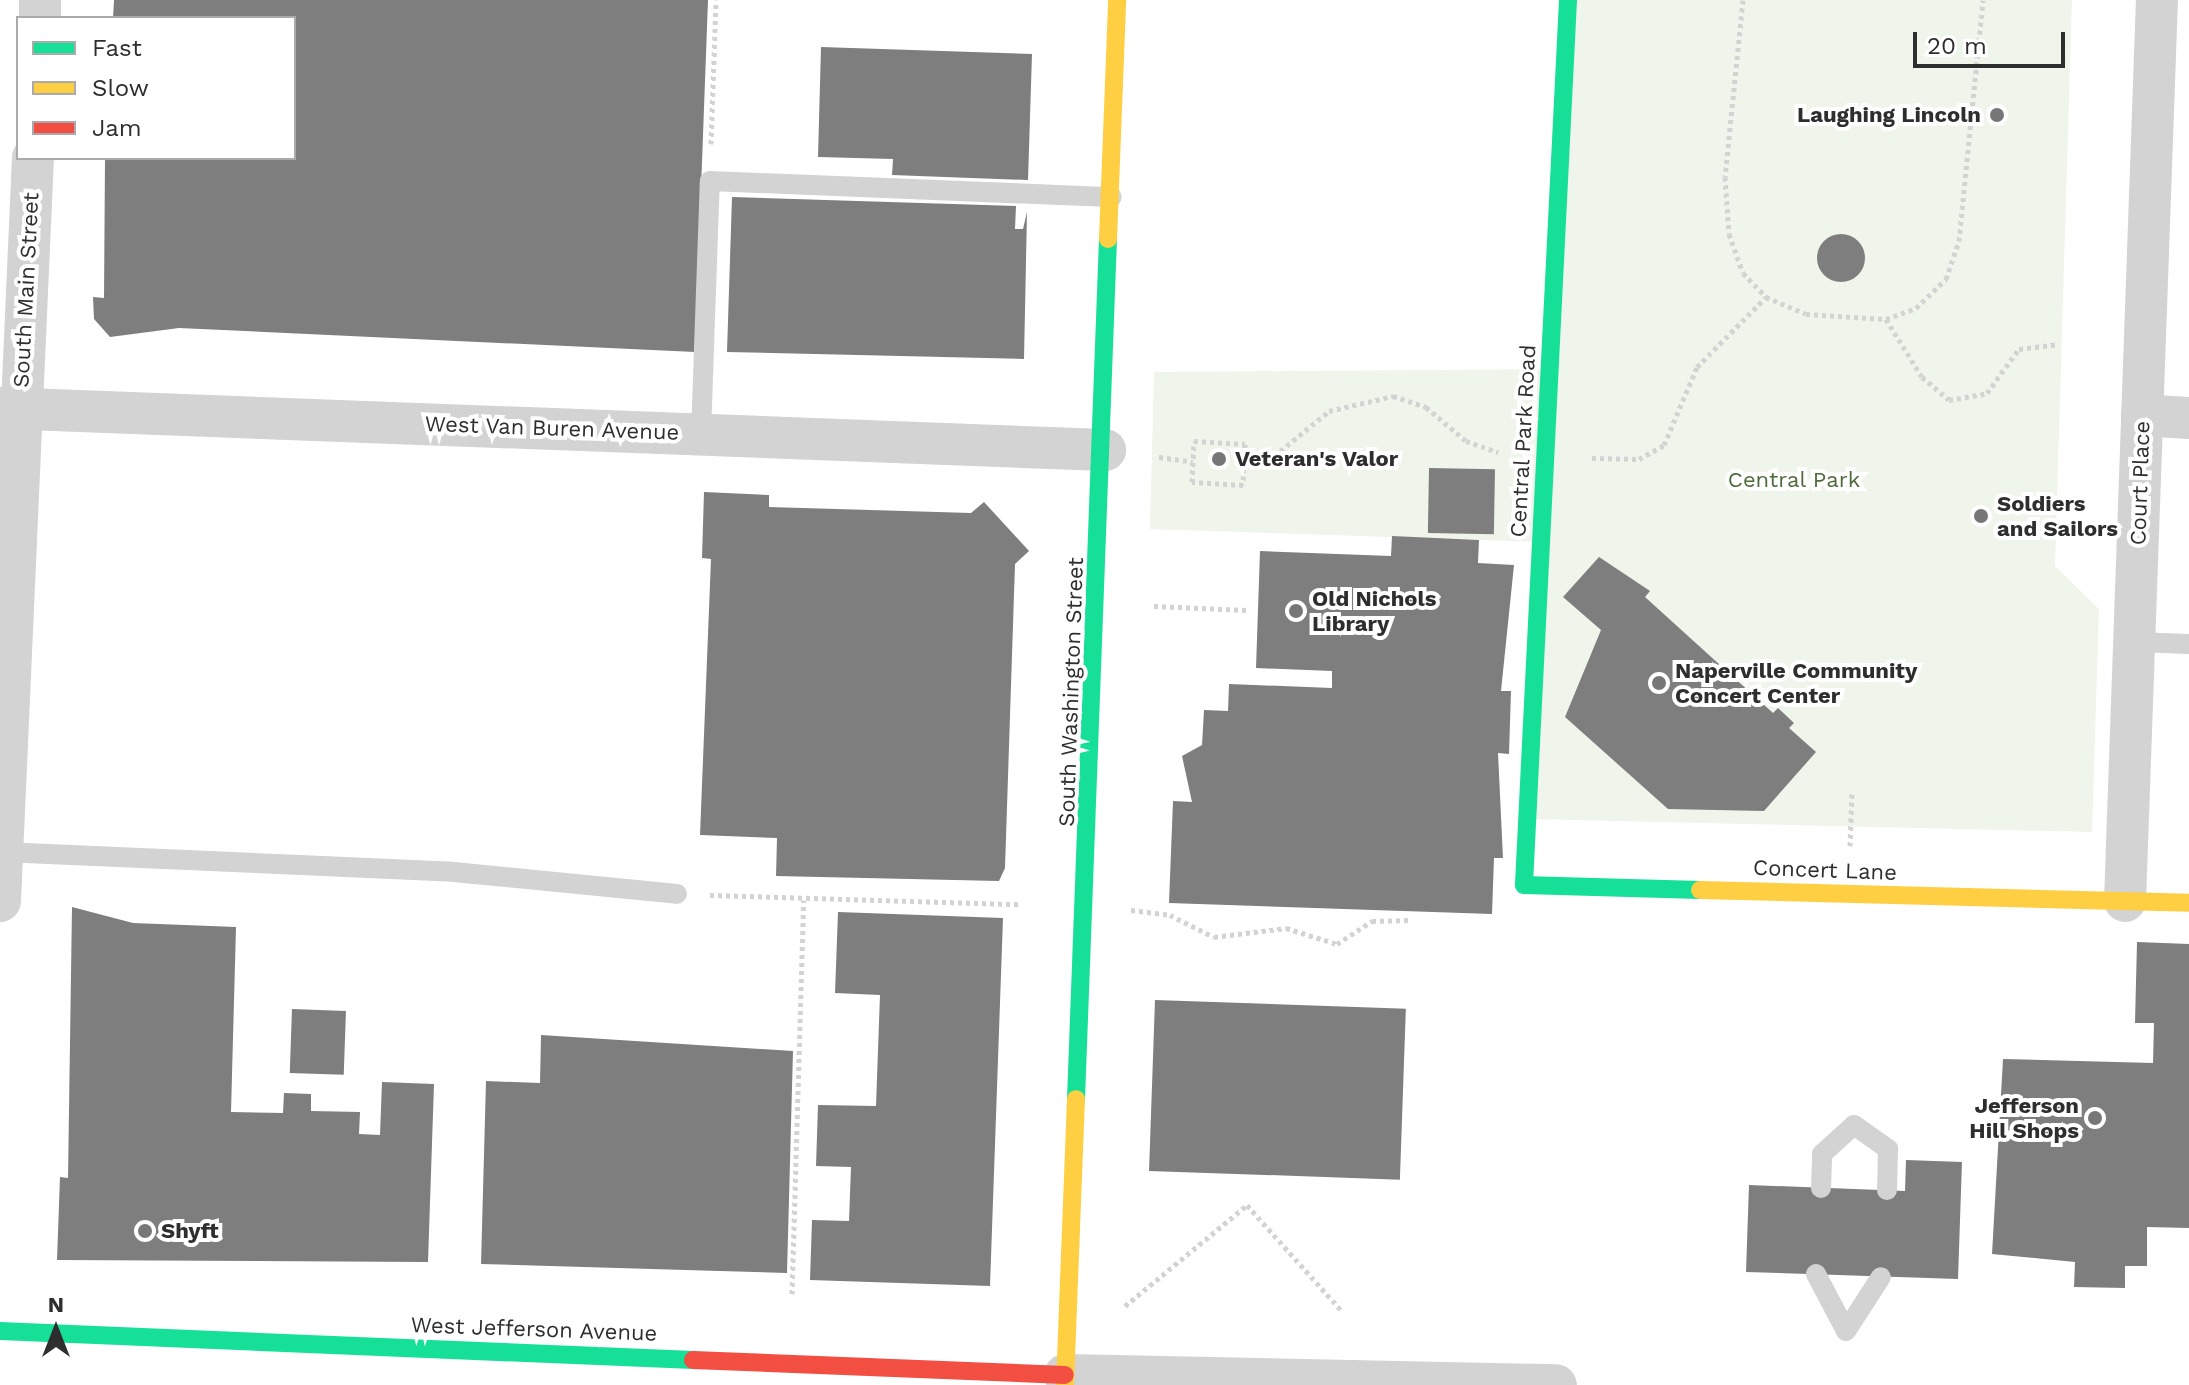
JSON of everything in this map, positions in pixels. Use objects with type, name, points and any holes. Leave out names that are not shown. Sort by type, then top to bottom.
[{"type":"street","name":"South Washington Street","points":[[1065,1380],[1105,450],[1117,0]]},
{"type":"street","name":"Central Park Road","points":[[1524,885],[1568,0]]},
{"type":"street","name":"Court Place","points":[[2125,901],[2157,0]]},
{"type":"street","name":"South Main Street","points":[[0,901],[10,408],[33,160]]},
{"type":"street","name":"West Van Buren Avenue","points":[[10,408],[1105,450]]},
{"type":"street","points":[[2142,415],[2189,418]]},
{"type":"street","name":"Concert Lane","points":[[1524,885],[2125,901]]},
{"type":"street","points":[[2125,901],[2189,903]]},
{"type":"street","name":"West Jefferson Avenue","points":[[0,1331],[1065,1380]]},
{"type":"street","points":[[1065,1380],[1556,1385]]},
{"type":"lane","points":[[701,434],[710,181],[1112,197]]},
{"type":"lane","points":[[2135,642],[2189,644]]},
{"type":"lane","points":[[2,852],[454,872],[677,894]]},
{"type":"lane","points":[[1821,1188],[1822,1154],[1854,1125],[1888,1149],[1887,1190]]},
{"type":"lane","points":[[1816,1274],[1846,1331],[1881,1277]]},
{"type":"path","points":[[710,181],[716,0]]},
{"type":"path","points":[[1743,0],[1725,177],[1729,234],[1743,273],[1766,297],[1806,314],[1886,319],[1916,308],[1946,279],[1959,241],[1983,0]]},
{"type":"path","points":[[1244,463],[1268,461],[1329,411],[1393,396],[1426,407],[1487,451],[1639,459],[1664,445],[1697,367],[1766,297]]},
{"type":"path","points":[[1886,319],[1922,377],[1949,400],[1987,393],[2019,349],[2059,344]]},
{"type":"path","points":[[1194,441],[1245,444],[1244,463],[1243,485],[1192,482],[1194,441]]},
{"type":"path","points":[[1159,457],[1193,462]]},
{"type":"path","points":[[1154,606],[1247,610]]},
{"type":"path","points":[[677,894],[1019,904]]},
{"type":"path","points":[[792,1294],[804,900]]},
{"type":"path","points":[[1086,908],[1170,915],[1214,937],[1277,927],[1337,944],[1372,921],[1412,920]]},
{"type":"path","points":[[1125,1306],[1247,1205],[1341,1310]]},
{"type":"green space","name":"Central Park","points":[[1576,0],[2072,0],[2055,566],[2099,609],[2092,832],[1528,819],[1538,542],[1150,529],[1154,372],[1556,369]]},
{"type":"building","points":[[114,0],[708,0],[695,352],[179,328],[110,337],[94,319],[93,297],[104,298],[105,160],[296,160],[296,16],[113,16]]},
{"type":"building","points":[[821,47],[1032,54],[1028,180],[892,175],[893,159],[818,157]]},
{"type":"building","points":[[732,197],[1016,206],[1015,229],[1023,229],[1027,212],[1024,359],[727,352]]},
{"type":"building","points":[[1841,234],[1850,235],[1858,241],[1864,249],[1864,267],[1858,275],[1850,281],[1841,282],[1832,281],[1824,275],[1818,267],[1817,258],[1818,249],[1824,241],[1832,235]]},
{"type":"building","points":[[1429,468],[1495,469],[1494,534],[1428,533]]},
{"type":"building","points":[[704,492],[769,495],[769,507],[971,513],[984,502],[1029,551],[1015,564],[1005,868],[999,881],[776,876],[777,838],[700,835],[711,559],[702,558]]},
{"type":"building","points":[[1392,536],[1479,540],[1478,563],[1514,565],[1501,691],[1511,691],[1509,754],[1498,753],[1503,858],[1494,858],[1492,914],[1169,903],[1173,801],[1192,802],[1182,756],[1202,745],[1204,710],[1228,711],[1229,684],[1332,688],[1332,671],[1256,668],[1260,551],[1391,556]]},
{"type":"building","name":"Naperville Community Concert Center","points":[[1599,557],[1650,591],[1645,597],[1773,713],[1778,708],[1794,723],[1789,728],[1816,752],[1764,811],[1668,809],[1565,717],[1601,630],[1563,597]]},
{"type":"building","points":[[72,907],[133,923],[236,927],[231,1112],[283,1113],[284,1093],[311,1094],[311,1111],[360,1112],[359,1134],[380,1135],[382,1082],[434,1084],[428,1262],[57,1260],[60,1177],[68,1178]]},
{"type":"building","points":[[838,912],[1003,918],[990,1286],[810,1280],[812,1220],[849,1221],[851,1167],[816,1166],[818,1105],[876,1106],[880,995],[835,993]]},
{"type":"building","name":"Jefferson Hill Shops","points":[[2137,942],[2189,944],[2189,1228],[2147,1227],[2147,1266],[2125,1266],[2125,1288],[2074,1287],[2075,1262],[1992,1254],[2003,1059],[2153,1063],[2154,1023],[2135,1023]]},
{"type":"building","points":[[1155,1000],[1406,1009],[1400,1180],[1149,1171]]},
{"type":"building","points":[[292,1009],[346,1011],[344,1075],[290,1073]]},
{"type":"building","points":[[541,1035],[793,1051],[787,1273],[481,1264],[486,1081],[540,1083]]},
{"type":"building","points":[[1906,1160],[1962,1162],[1958,1279],[1746,1272],[1749,1185],[1905,1191]]},
{"type":"traffic: fast","points":[[1568,0],[1524,885],[1700,890]]},
{"type":"traffic: fast","points":[[1076,1099],[1108,239]]},
{"type":"traffic: fast","points":[[0,1331],[693,1360]]},
{"type":"traffic: slow","points":[[1108,239],[1117,0]]},
{"type":"traffic: slow","points":[[1700,890],[2189,903]]},
{"type":"traffic: slow","points":[[1065,1385],[1076,1099]]},
{"type":"traffic: jam","points":[[693,1360],[1065,1375]]},
{"type":"place","name":"Laughing Lincoln","points":[[1997,115]]},
{"type":"place","name":"Veteran's Valor","points":[[1219,459]]},
{"type":"place","name":"Soldiers and Sailors","points":[[1981,516]]},
{"type":"place","name":"Old Nichols Library","points":[[1296,611]]},
{"type":"place","name":"Naperville Community Concert Center","points":[[1659,683]]},
{"type":"place","name":"Jefferson Hill Shops","points":[[2095,1118]]},
{"type":"place","name":"Shyft","points":[[145,1231]]}]
